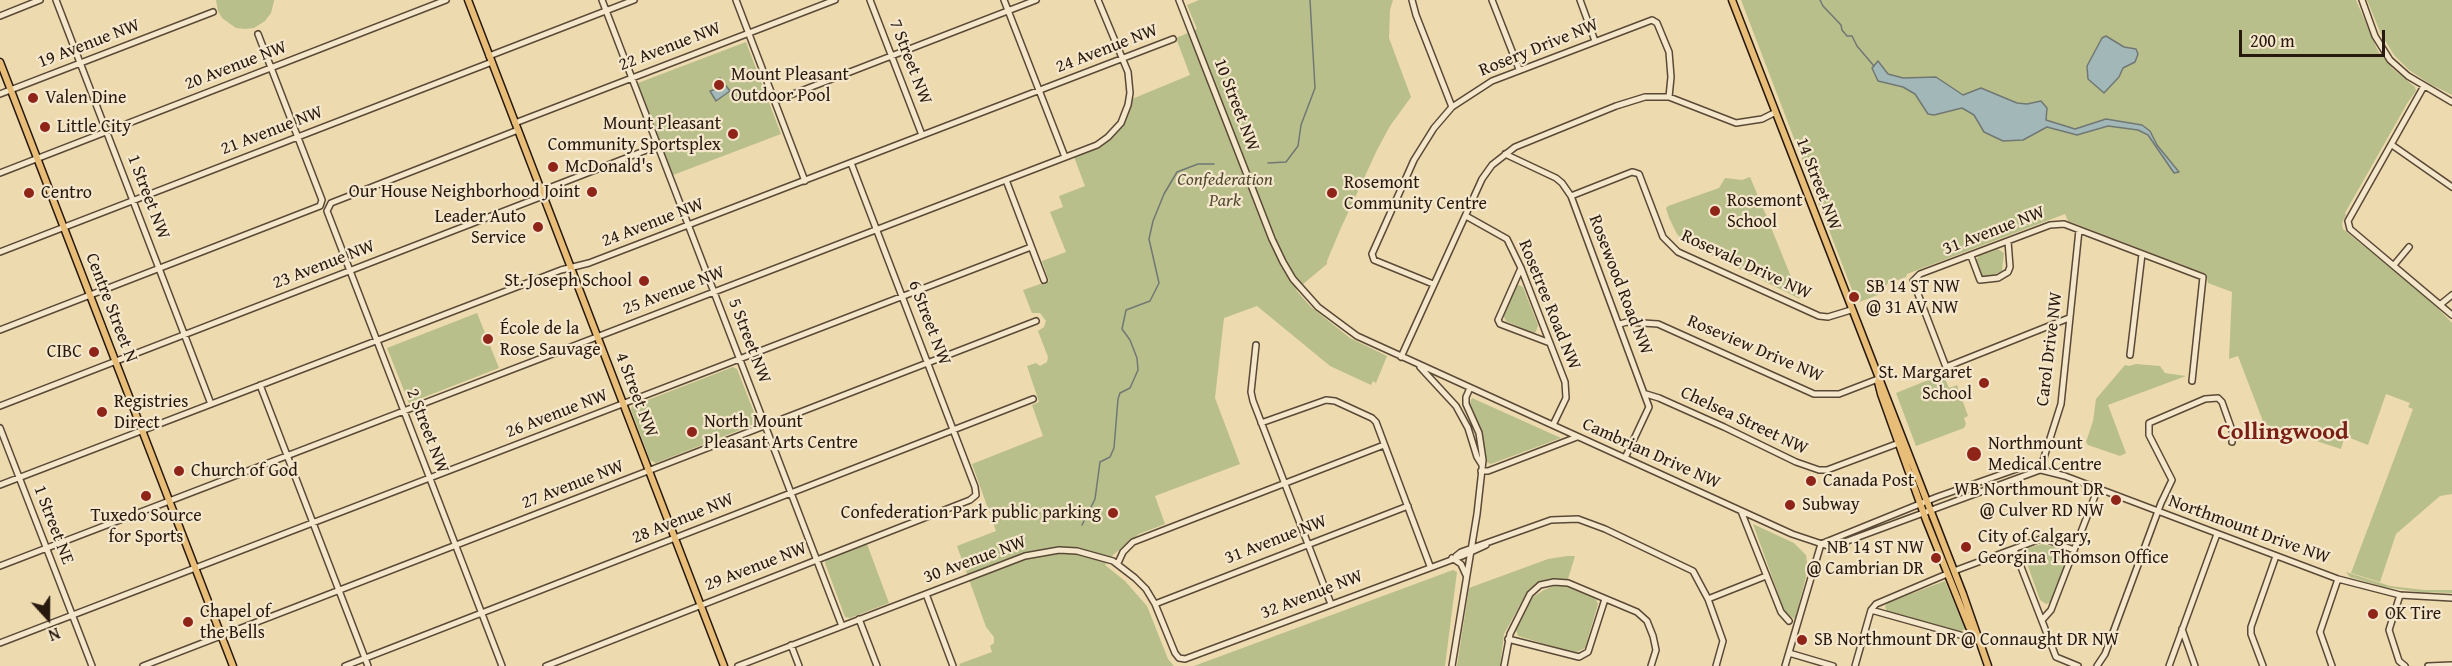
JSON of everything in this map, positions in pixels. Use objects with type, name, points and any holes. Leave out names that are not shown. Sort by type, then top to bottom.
[{"type":"main road","name":"4 Street NW","points":[[468,0],[724,666]]},
{"type":"main road","name":"14 Street NW","points":[[1732,0],[1851,310],[1878,379],[1885,391],[1924,502],[1924,514],[1947,574],[1969,627],[1978,640]]},
{"type":"main road","name":"Centre Street N","points":[[0,62],[233,666]]},
{"type":"main road","name":"14 Street NW","points":[[1878,379],[1881,394],[1899,443],[1924,502],[1931,511],[1976,626],[1978,640],[1988,666]]},
{"type":"street","points":[[0,16],[40,0]]},
{"type":"street","name":"1 Street NW","points":[[56,0],[211,404]]},
{"type":"street","name":"20 Avenue NW","points":[[0,173],[446,0]]},
{"type":"street","name":"5 Street NW","points":[[602,0],[842,626]]},
{"type":"street","name":"21 Avenue NW","points":[[0,252],[298,137],[634,0]]},
{"type":"street","points":[[736,0],[805,180]]},
{"type":"street","name":"22 Avenue NW","points":[[515,123],[835,0]]},
{"type":"street","name":"7 Street NW","points":[[870,0],[922,135]]},
{"type":"street","points":[[1004,0],[1065,157]]},
{"type":"street","points":[[775,101],[1036,0]]},
{"type":"street","name":"25 Avenue NW","points":[[0,566],[1006,180],[1102,141],[1113,133],[1124,117],[1130,99],[1130,88],[1128,72],[1098,0]]},
{"type":"street","name":"10 Street NW","points":[[1179,0],[1272,239],[1293,279],[1312,301],[1357,336],[1470,388],[1466,404],[1479,433],[1482,451],[1481,468],[1474,530],[1452,666]]},
{"type":"street","points":[[1412,0],[1452,107]]},
{"type":"street","points":[[1492,0],[1519,69]]},
{"type":"street","points":[[1580,0],[1595,41]]},
{"type":"street","points":[[2362,0],[2370,26],[2384,52],[2400,69],[2452,102]]},
{"type":"street","name":"19 Avenue NW","points":[[0,94],[213,12]]},
{"type":"street","name":"Rosery Drive NW","points":[[1433,284],[1374,260],[1372,254],[1414,160],[1434,128],[1452,107],[1492,81],[1519,69],[1652,20],[1657,23],[1669,52],[1671,77],[1669,97]]},
{"type":"street","points":[[0,330],[318,208],[322,200],[258,34]]},
{"type":"street","name":"24 Avenue NW","points":[[0,485],[376,341],[689,225],[1173,39]]},
{"type":"street","points":[[2424,86],[2348,221],[2350,229],[2452,315]]},
{"type":"street","points":[[1401,357],[1482,179],[1492,165],[1505,154],[1525,142],[1645,97],[1669,97],[1736,123],[1762,119],[1774,113]]},
{"type":"street","name":"2 Street NW","points":[[502,666],[327,213],[331,203],[518,130]]},
{"type":"street","points":[[2392,145],[2452,187]]},
{"type":"street","name":"23 Avenue NW","points":[[0,406],[350,271],[657,146]]},
{"type":"street","name":"Rosewood Road NW","points":[[1505,154],[1556,178],[1571,196],[1649,407],[1625,458]]},
{"type":"street","name":"6 Street NW","points":[[851,163],[975,487],[976,495]]},
{"type":"street","name":"Rosevale Drive NW","points":[[1571,196],[1632,172],[1639,174],[1663,237],[1678,252],[1819,316],[1828,318],[1851,310]]},
{"type":"street","points":[[1006,180],[1044,280]]},
{"type":"street","name":"Rosetree Road NW","points":[[1466,216],[1507,239],[1521,268],[1565,382],[1564,404],[1553,425]]},
{"type":"street","name":"31 Avenue NW","points":[[2069,318],[1946,367],[1913,281],[1920,274],[2057,223],[2079,230],[2201,275],[2204,280],[2192,381]]},
{"type":"street","name":"Carol Drive NW","points":[[2040,470],[2061,404],[2079,230]]},
{"type":"street","points":[[1971,256],[1980,280],[1998,278],[2008,272],[2008,241]]},
{"type":"street","name":"26 Avenue NW","points":[[0,643],[1031,247]]},
{"type":"street","points":[[2394,265],[2409,247]]},
{"type":"street","points":[[2130,355],[2142,254]]},
{"type":"street","points":[[1521,268],[1498,320],[1500,324],[1550,343]]},
{"type":"street","points":[[2441,304],[2452,295]]},
{"type":"street","name":"27 Avenue NW","points":[[143,666],[1036,321]]},
{"type":"street","name":"Roseview Drive NW","points":[[1620,324],[1627,322],[1658,324],[1814,394],[1839,394],[1878,379]]},
{"type":"street","points":[[1256,345],[1251,392],[1306,544],[1331,604]]},
{"type":"street","name":"10 Street NW","points":[[1416,363],[1456,406],[1468,428],[1481,468]]},
{"type":"street","points":[[260,385],[368,666]]},
{"type":"street","name":"Cambrian Drive NW","points":[[1470,388],[1792,534],[1821,544]]},
{"type":"street","name":"Chelsea Street NW","points":[[1646,394],[1724,427],[1796,462],[1819,470],[1827,470],[1899,443]]},
{"type":"street","points":[[2097,666],[2105,654],[2172,476],[2149,435],[2148,428],[2152,420],[2205,399],[2218,398],[2222,402],[2233,433],[2232,442]]},
{"type":"street","name":"28 Avenue NW","points":[[345,666],[1033,399]]},
{"type":"street","points":[[1261,423],[1326,400],[1335,401],[1372,418],[1430,566]]},
{"type":"street","name":"1 Street NE","points":[[0,428],[92,666]]},
{"type":"street","points":[[1481,468],[1488,471],[1577,437]]},
{"type":"street","points":[[1155,604],[1146,589],[1118,563],[1123,552],[1132,542],[1384,445]]},
{"type":"street","name":"Northmount Drive NW","points":[[1821,544],[1924,502],[2025,466],[2065,476],[2338,579],[2400,595],[2452,598]]},
{"type":"street","points":[[1785,666],[1821,544],[1838,547],[2040,470]]},
{"type":"street","points":[[2043,619],[2051,610],[2097,488]]},
{"type":"street","name":"29 Avenue NW","points":[[546,666],[970,500],[976,495]]},
{"type":"street","name":"31 Avenue NW","points":[[1155,604],[1408,506]]},
{"type":"street","points":[[1742,511],[1781,612],[1789,621]]},
{"type":"street","name":"32 Avenue NW","points":[[1155,604],[1175,653],[1179,658],[1185,659],[1551,520],[1578,519],[1693,571],[1708,599],[1723,641],[1716,666]]},
{"type":"street","points":[[1474,530],[1487,544]]},
{"type":"street","points":[[2169,666],[2217,534]]},
{"type":"street","points":[[1954,571],[2043,538],[2074,550]]},
{"type":"street","points":[[2013,549],[2043,619],[2056,657],[2078,666]]},
{"type":"street","name":"30 Avenue NW","points":[[738,666],[1041,551],[1077,551],[1118,563]]},
{"type":"street","points":[[2263,666],[2251,634],[2251,627],[2276,556]]},
{"type":"street","points":[[1454,557],[1461,564],[1467,576]]},
{"type":"street","points":[[1855,666],[1871,610],[1882,600],[1947,574]]},
{"type":"street","points":[[1708,599],[1766,576]]},
{"type":"street","points":[[2332,666],[2321,636],[2320,626],[2338,579]]},
{"type":"street","points":[[1504,666],[1508,639],[1530,594],[1540,585],[1554,582],[1568,583],[1637,612],[1647,621],[1656,650],[1651,666]]},
{"type":"street","points":[[926,594],[953,666]]},
{"type":"street","points":[[2400,595],[2389,630],[2399,661],[2405,666]]},
{"type":"street","points":[[1508,639],[1579,657],[1588,651],[1605,599]]},
{"type":"street","points":[[1871,610],[1978,640]]},
{"type":"street","points":[[859,619],[877,666]]},
{"type":"street","points":[[2182,629],[2195,666]]},
{"type":"street","points":[[791,645],[799,666]]},
{"type":"street","points":[[1789,653],[1833,666]]},
{"type":"street","points":[[2428,666],[2452,665]]},
{"type":"green space","points":[[216,0],[274,1],[271,13],[265,21],[254,28],[245,29],[236,28],[222,18]]},
{"type":"green space","name":"Confederation Park","points":[[1199,0],[1393,0],[1390,10],[1389,38],[1411,97],[1390,126],[1377,150],[1327,264],[1296,290],[1311,307],[1350,338],[1387,356],[1376,383],[1373,381],[1371,385],[1330,366],[1257,306],[1224,318],[1215,398],[1240,464],[1155,496],[1165,524],[1139,534],[1113,555],[1105,565],[1125,581],[1147,606],[1168,659],[1174,666],[960,666],[959,664],[992,652],[990,646],[994,643],[994,637],[986,627],[957,546],[996,531],[972,464],[1043,436],[1032,405],[1039,402],[1027,366],[1036,363],[1040,366],[1047,362],[1048,357],[1038,331],[1044,327],[1046,321],[1040,313],[1032,313],[1023,290],[1049,281],[1042,261],[1066,252],[1050,212],[1063,207],[1059,196],[1085,186],[1074,157],[1098,148],[1114,135],[1124,121],[1132,99],[1190,75],[1176,38],[1197,29],[1187,5]]},
{"type":"green space","points":[[1741,0],[2356,0],[2378,51],[2393,69],[2415,87],[2416,91],[2345,213],[2343,229],[2433,303],[2452,323],[2452,494],[2440,496],[2396,534],[2380,582],[2351,573],[2413,409],[2408,407],[2410,403],[2386,394],[2368,445],[2345,436],[2341,449],[2264,424],[2238,356],[2229,359],[2232,292],[2208,283],[2206,274],[2068,221],[2065,214],[1907,274],[1906,277],[1887,284],[1880,294],[1857,303]]},
{"type":"green space","points":[[2367,0],[2452,0],[2452,95],[2409,70],[2394,55],[2381,34]]},
{"type":"green space","points":[[746,42],[781,134],[673,175],[638,83]]},
{"type":"green space","name":"Rosemont School","points":[[1750,177],[1800,299],[1685,242],[1677,234],[1669,218],[1666,208],[1668,206],[1719,188],[1725,178],[1742,180]]},
{"type":"green space","points":[[1998,249],[2004,253],[2002,271],[1990,277],[1984,277],[1981,275],[1976,260],[1979,256]]},
{"type":"green space","points":[[1519,285],[1523,287],[1538,325],[1536,332],[1533,333],[1506,321],[1503,315],[1514,287]]},
{"type":"green space","points":[[477,313],[499,368],[409,403],[387,348]]},
{"type":"green space","points":[[2125,365],[2160,366],[2165,373],[2186,376],[2108,405],[2126,453],[2120,456],[2088,445],[2086,442],[2093,421],[2096,399]]},
{"type":"green space","points":[[733,367],[737,369],[757,420],[755,424],[656,463],[650,460],[631,410],[632,406]]},
{"type":"green space","points":[[1943,374],[1949,388],[1957,385],[1968,416],[1964,418],[1966,424],[1964,428],[1916,446],[1896,393]]},
{"type":"green space","points":[[1472,398],[1561,438],[1491,464],[1486,462],[1481,432],[1469,405]]},
{"type":"green space","points":[[1753,524],[1794,543],[1806,555],[1808,569],[1795,619],[1785,613]]},
{"type":"green space","points":[[867,544],[889,603],[850,618],[845,617],[825,563],[826,560]]},
{"type":"green space","points":[[2042,544],[2065,549],[2069,554],[2052,602],[2046,604],[2040,600],[2024,555],[2028,548]]},
{"type":"green space","points":[[1575,556],[1568,579],[1539,582],[1528,590],[1504,634],[1500,666],[1457,666],[1469,588],[1548,559]]},
{"type":"green space","points":[[1453,570],[1457,572],[1445,666],[1194,666]]},
{"type":"green space","points":[[2346,572],[2390,586],[2424,590],[2452,590],[2452,593],[2418,592],[2384,587],[2350,577]]},
{"type":"green space","points":[[1945,581],[1965,629],[1960,632],[1887,611],[1885,607],[1887,603]]},
{"type":"green space","points":[[1554,586],[1565,586],[1596,599],[1598,604],[1585,648],[1575,653],[1518,636],[1516,630],[1533,597]]},
{"type":"shaded area","points":[[2106,36],[2124,47],[2136,49],[2138,54],[2135,62],[2123,68],[2119,77],[2104,93],[2088,79],[2087,66],[2102,38]]},
{"type":"shaded area","points":[[1878,61],[1888,74],[1903,78],[1936,77],[1963,95],[1981,88],[2017,103],[2027,104],[2041,101],[2047,108],[2046,120],[2075,129],[2106,119],[2142,125],[2150,131],[2157,145],[2179,172],[2174,173],[2148,135],[2138,130],[2108,126],[2077,135],[2047,127],[2023,140],[2003,141],[1984,132],[1974,115],[1962,108],[1934,115],[1928,114],[1915,94],[1903,87],[1878,81],[1872,68]]},
{"type":"shaded area","points":[[720,78],[730,91],[716,101],[710,91],[719,88],[716,82]]},
{"type":"waterway","points":[[1268,163],[1286,162],[1298,146],[1301,125],[1315,88],[1310,0]]},
{"type":"waterway","points":[[1820,0],[1841,25],[1842,30],[1847,36],[1852,36],[1857,46],[1874,66]]},
{"type":"waterway","points":[[1082,525],[1095,499],[1100,462],[1110,457],[1114,448],[1120,393],[1130,388],[1138,370],[1137,358],[1130,340],[1122,329],[1126,310],[1150,301],[1159,283],[1149,239],[1153,221],[1164,194],[1177,172],[1198,164],[1214,164]]},
{"type":"place","name":"Mount Pleasant Outdoor Pool","points":[[719,85]]},
{"type":"place","name":"Valen Dine","points":[[33,98]]},
{"type":"place","name":"Little City","points":[[45,127]]},
{"type":"place","name":"Mount Pleasant Community Sportsplex","points":[[733,134]]},
{"type":"place","name":"McDonald's","points":[[553,167]]},
{"type":"place","name":"Our House Neighborhood Joint","points":[[592,192]]},
{"type":"place","name":"Centro","points":[[29,193]]},
{"type":"place","name":"Rosemont Community Centre","points":[[1332,193]]},
{"type":"place","name":"Rosemont School","points":[[1715,211]]},
{"type":"place","name":"Leader Auto Service","points":[[538,227]]},
{"type":"place","name":"St. Joseph School","points":[[644,281]]},
{"type":"place","name":"SB 14 ST NW @ 31 AV NW","points":[[1854,297]]},
{"type":"place","name":"École de la Rose Sauvage","points":[[488,339]]},
{"type":"place","name":"CIBC","points":[[94,352]]},
{"type":"place","name":"St. Margaret School","points":[[1984,383]]},
{"type":"place","name":"Registries Direct","points":[[102,412]]},
{"type":"place","name":"North Mount Pleasant Arts Centre","points":[[692,432]]},
{"type":"place","name":"Northmount Medical Centre","points":[[1974,454]]},
{"type":"place","name":"Church of God","points":[[179,471]]},
{"type":"place","name":"Canada Post","points":[[1811,481]]},
{"type":"place","name":"Tuxedo Source for Sports","points":[[146,496]]},
{"type":"place","name":"WB Northmount DR @ Culver RD NW","points":[[2116,500]]},
{"type":"place","name":"Subway","points":[[1790,505]]},
{"type":"place","name":"Confederation Park public parking","points":[[1113,513]]},
{"type":"place","name":"City of Calgary, Georgina Thomson Office","points":[[1966,547]]},
{"type":"place","name":"NB 14 ST NW @ Cambrian DR","points":[[1936,558]]},
{"type":"place","name":"OK Tire","points":[[2373,614]]},
{"type":"place","name":"Chapel of the Bells","points":[[188,622]]},
{"type":"place","name":"SB Northmount DR @ Connaught DR NW","points":[[1802,640]]},
{"type":"district","name":"Collingwood","points":[[2283,433]]}]
